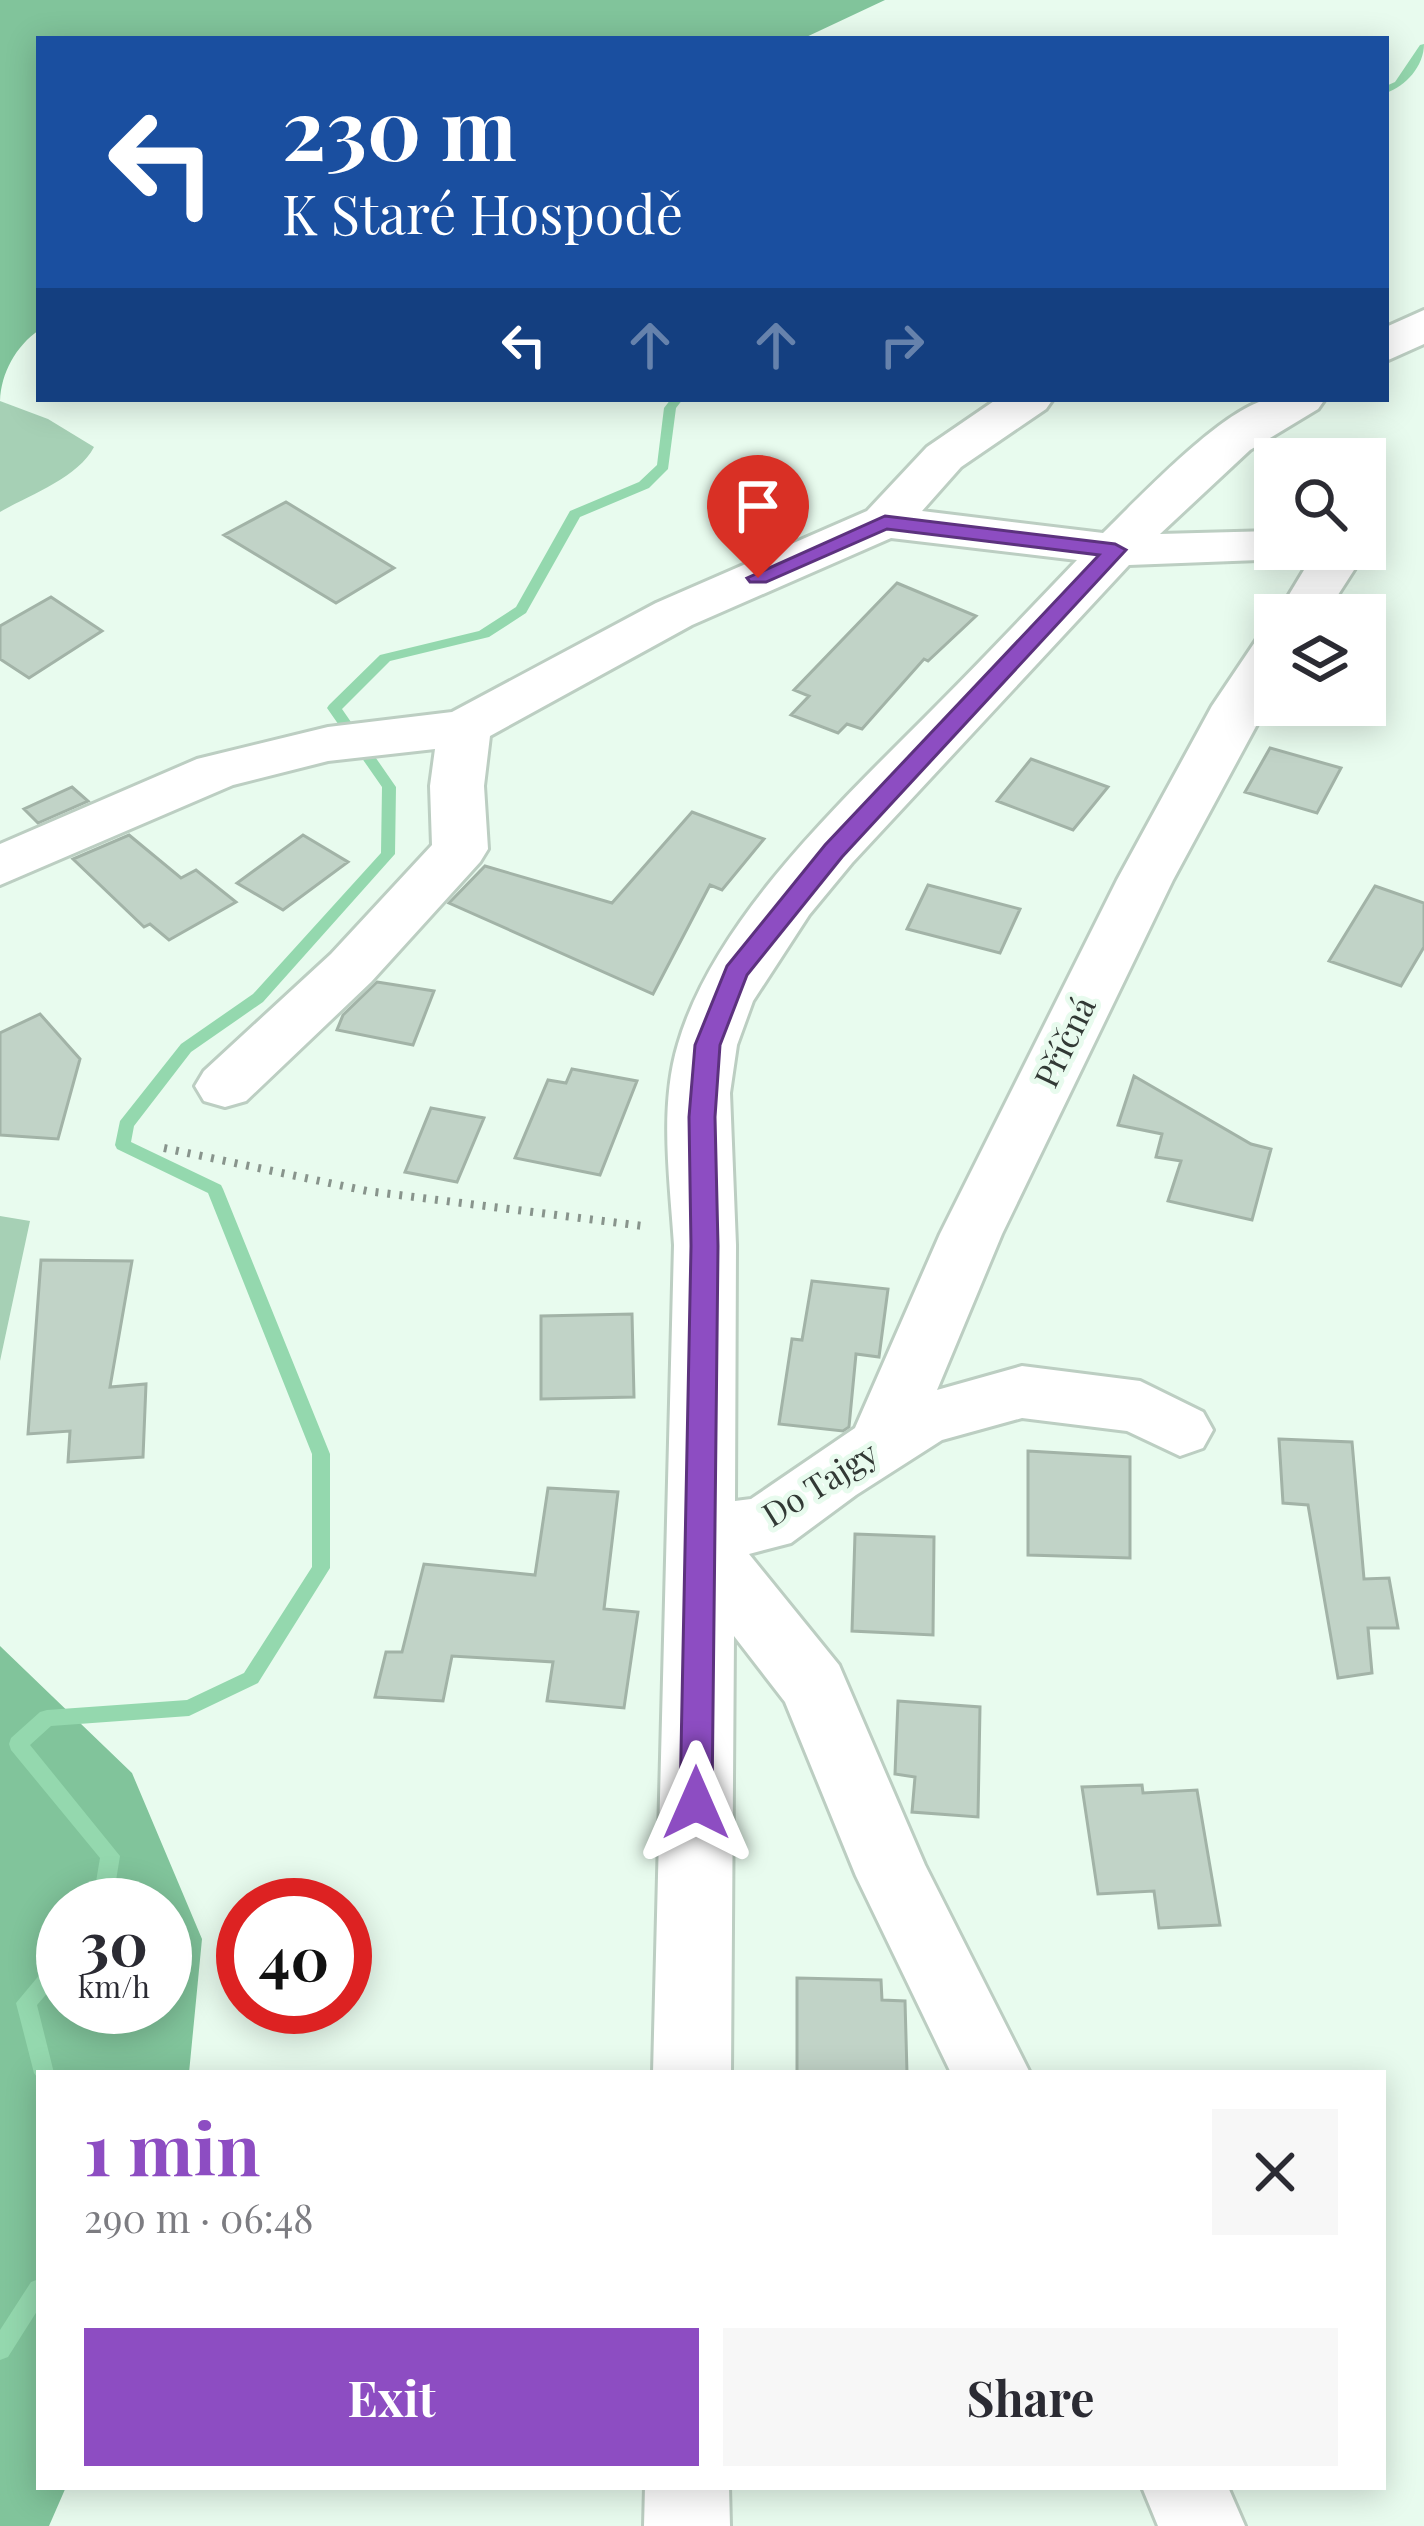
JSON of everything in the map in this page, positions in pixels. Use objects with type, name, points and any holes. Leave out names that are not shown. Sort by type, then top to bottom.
[{"type":"street","points":[[1389,345],[1424,325]]},
{"type":"street","points":[[0,866],[216,771],[328,744],[464,728],[674,614],[885,522],[944,457],[1025,402]]},
{"type":"street","points":[[692,2070],[702,1117],[707,1045],[736,972],[833,851],[1115,550],[1227,444],[1296,402]]},
{"type":"street","points":[[885,522],[1115,550],[1254,547]]},
{"type":"street","name":"Příčná","points":[[881,1445],[971,1234],[1145,880],[1254,683]]},
{"type":"street","points":[[225,1086],[351,968],[460,850],[457,787],[464,728]]},
{"type":"street","name":"Do Tajgy","points":[[699,1534],[767,1524],[922,1420],[1022,1392],[1140,1407],[1180,1430]]},
{"type":"street","points":[[699,1534],[711,1557],[814,1686],[893,1876],[990,2070]]},
{"type":"street","points":[[686,2526],[687,2490]]},
{"type":"street","points":[[1185,2490],[1202,2526]]},
{"type":"path","points":[[164,1148],[367,1191],[704,1234]]},
{"type":"green space","points":[[0,0],[885,0],[808,36],[36,36],[36,333],[11,361],[0,401]]},
{"type":"green space","points":[[0,401],[48,419],[94,447],[65,477],[0,512]]},
{"type":"green space","points":[[0,1216],[30,1221],[0,1361]]},
{"type":"green space","points":[[0,1646],[132,1773],[176,1878],[36,1878],[36,2034],[192,2034],[192,1915],[202,1939],[189,2070],[36,2070],[36,2490],[65,2490],[49,2526],[0,2526]]},
{"type":"building","points":[[286,502],[394,568],[336,603],[224,535]]},
{"type":"building","points":[[897,583],[976,616],[928,661],[924,659],[862,729],[847,724],[838,733],[791,715],[809,696],[794,690]]},
{"type":"building","points":[[51,597],[102,631],[29,678],[0,659],[0,626]]},
{"type":"building","points":[[1270,748],[1341,768],[1317,813],[1245,792]]},
{"type":"building","points":[[1031,759],[1108,787],[1073,830],[997,801]]},
{"type":"building","points":[[72,787],[88,801],[38,823],[24,809]]},
{"type":"building","points":[[692,812],[764,839],[722,890],[710,885],[653,994],[449,903],[485,866],[612,903]]},
{"type":"building","points":[[129,835],[181,878],[196,870],[236,902],[169,940],[150,924],[144,927],[73,859]]},
{"type":"building","points":[[303,835],[348,862],[283,910],[237,883]]},
{"type":"building","points":[[928,885],[1020,909],[1000,953],[907,929]]},
{"type":"building","points":[[1375,886],[1424,903],[1424,947],[1401,986],[1329,961]]},
{"type":"building","points":[[377,982],[434,991],[413,1045],[337,1030],[343,1015]]},
{"type":"building","points":[[40,1014],[80,1059],[58,1139],[0,1135],[0,1033]]},
{"type":"building","points":[[572,1069],[637,1081],[600,1175],[515,1158],[548,1080],[566,1083]]},
{"type":"building","points":[[1134,1076],[1251,1144],[1271,1149],[1252,1220],[1168,1201],[1181,1161],[1156,1157],[1162,1134],[1118,1125]]},
{"type":"building","points":[[431,1108],[484,1118],[457,1182],[405,1172]]},
{"type":"building","points":[[41,1260],[132,1261],[110,1387],[146,1384],[143,1457],[68,1462],[70,1431],[28,1434]]},
{"type":"building","points":[[812,1281],[888,1289],[879,1357],[856,1354],[849,1427],[843,1431],[779,1424],[792,1339],[802,1340]]},
{"type":"building","points":[[632,1314],[634,1397],[541,1399],[541,1316]]},
{"type":"building","points":[[1279,1439],[1352,1442],[1364,1579],[1389,1578],[1398,1628],[1368,1628],[1372,1673],[1338,1678],[1308,1505],[1283,1503]]},
{"type":"building","points":[[1028,1451],[1130,1457],[1130,1558],[1028,1555]]},
{"type":"building","points":[[548,1488],[618,1492],[604,1609],[638,1612],[624,1708],[547,1701],[553,1662],[452,1656],[443,1701],[375,1697],[386,1652],[402,1652],[424,1564],[535,1575]]},
{"type":"building","points":[[855,1534],[934,1537],[933,1635],[852,1631]]},
{"type":"building","points":[[898,1701],[980,1707],[978,1817],[912,1812],[915,1777],[895,1774]]},
{"type":"building","points":[[1142,1785],[1143,1793],[1197,1790],[1220,1925],[1159,1928],[1154,1891],[1098,1894],[1082,1787]]},
{"type":"building","points":[[797,1978],[881,1980],[882,2000],[905,2001],[907,2070],[797,2070]]},
{"type":"waterway","points":[[1389,89],[1399,84],[1424,47]]},
{"type":"waterway","points":[[106,1878],[110,1856],[18,1744],[47,1718],[189,1708],[251,1678],[321,1568],[321,1454],[215,1189],[123,1145],[126,1125],[186,1048],[258,998],[388,854],[389,787],[334,708],[385,658],[484,634],[521,610],[575,514],[644,485],[663,466],[675,402]]},
{"type":"waterway","points":[[36,1992],[26,2003],[43,2070]]},
{"type":"waterway","points":[[0,2349],[36,2294]]},
{"type":"route","points":[[696,1803],[705,1246],[702,1117],[707,1045],[736,972],[833,851],[1115,550],[885,522],[758,578]]}]
